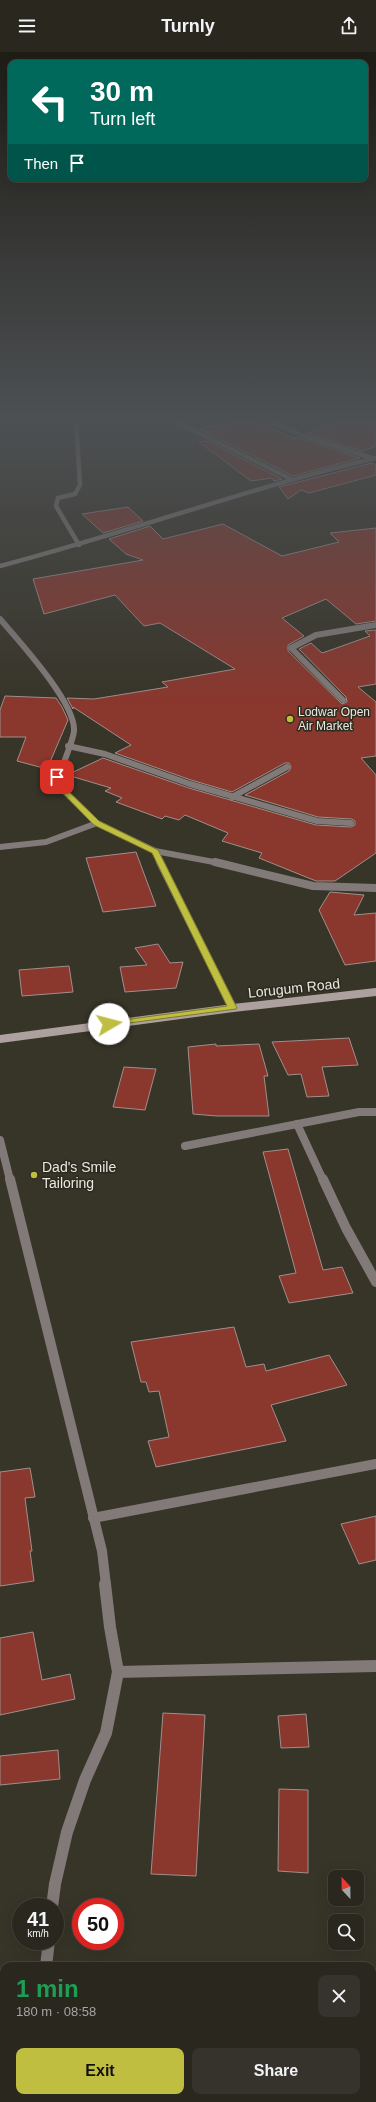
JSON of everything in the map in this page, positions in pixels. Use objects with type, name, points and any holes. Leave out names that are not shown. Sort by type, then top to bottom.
[{"type":"main road","name":"Lorugum Road","points":[[0,1039],[233,1008],[376,992]]},
{"type":"street","points":[[61,515],[79,545]]},
{"type":"street","points":[[0,566],[79,545],[172,515]]},
{"type":"street","points":[[0,619],[57,689],[69,714],[74,730],[56,783],[97,823],[155,851],[212,861],[313,886],[376,888]]},
{"type":"street","points":[[343,700],[291,648],[316,635],[376,625]]},
{"type":"street","points":[[68,746],[105,754],[190,784],[317,821],[350,823]]},
{"type":"street","points":[[232,797],[287,767]]},
{"type":"street","points":[[0,847],[46,842],[97,823]]},
{"type":"street","points":[[155,851],[233,1008]]},
{"type":"street","points":[[185,1146],[359,1112],[376,1112]]},
{"type":"street","points":[[297,1124],[346,1228],[376,1282]]},
{"type":"street","points":[[0,1140],[102,1551],[110,1627],[118,1672],[106,1733],[85,1780],[67,1832],[53,1898]]},
{"type":"street","points":[[94,1518],[376,1464]]},
{"type":"street","points":[[118,1672],[376,1666]]},
{"type":"street","points":[[46,1962],[48,1950]]},
{"type":"building","points":[[83,515],[136,515],[143,521],[103,533]]},
{"type":"building","points":[[223,524],[282,556],[339,542],[330,533],[376,528],[376,621],[356,624],[326,599],[282,618],[304,636],[288,645],[288,651],[342,704],[347,702],[346,697],[299,649],[311,643],[322,653],[370,636],[365,631],[376,630],[376,684],[358,687],[376,702],[376,756],[361,758],[376,775],[376,853],[335,881],[316,881],[259,858],[262,853],[222,841],[228,833],[185,815],[179,820],[165,816],[162,819],[116,802],[122,798],[105,791],[111,788],[67,775],[103,758],[189,788],[316,825],[351,827],[355,825],[355,821],[352,819],[318,817],[245,795],[289,771],[291,767],[289,763],[285,763],[232,792],[191,780],[115,753],[131,745],[73,707],[73,709],[67,698],[94,699],[168,687],[162,682],[235,669],[160,623],[144,626],[115,595],[44,614],[33,579],[143,560],[126,554],[109,539],[150,526],[163,539]]},
{"type":"building","points":[[5,696],[56,698],[62,707],[68,720],[47,769],[17,761],[26,737],[0,737],[0,710]]},
{"type":"building","points":[[136,852],[156,906],[103,912],[86,858]]},
{"type":"building","points":[[330,892],[364,895],[354,915],[376,913],[376,961],[345,965],[319,910]]},
{"type":"building","points":[[158,944],[170,963],[183,962],[176,988],[125,992],[120,967],[147,965],[135,948]]},
{"type":"building","points":[[69,966],[73,992],[22,996],[19,970]]},
{"type":"building","points":[[349,1038],[358,1065],[322,1067],[329,1096],[307,1097],[301,1074],[288,1075],[272,1042]]},
{"type":"building","points":[[216,1044],[216,1046],[259,1044],[268,1076],[264,1076],[269,1116],[217,1116],[193,1114],[188,1047]]},
{"type":"building","points":[[124,1067],[156,1069],[145,1110],[113,1107]]},
{"type":"building","points":[[288,1149],[323,1270],[342,1267],[353,1293],[289,1303],[279,1276],[296,1273],[263,1152]]},
{"type":"building","points":[[234,1327],[246,1367],[264,1364],[266,1371],[329,1355],[347,1385],[271,1405],[286,1441],[156,1467],[148,1441],[169,1437],[159,1391],[149,1392],[146,1382],[141,1382],[131,1342]]},
{"type":"building","points":[[30,1468],[35,1497],[25,1498],[32,1551],[30,1551],[34,1581],[0,1586],[0,1472]]},
{"type":"building","points":[[376,1516],[376,1560],[359,1564],[341,1524]]},
{"type":"building","points":[[33,1632],[42,1680],[70,1674],[75,1699],[0,1715],[0,1638]]},
{"type":"building","points":[[163,1713],[205,1715],[196,1876],[151,1874]]},
{"type":"building","points":[[306,1714],[309,1747],[281,1748],[278,1716]]},
{"type":"building","points":[[58,1750],[60,1779],[0,1785],[0,1756]]},
{"type":"building","points":[[279,1789],[308,1790],[308,1873],[278,1871]]},
{"type":"place","name":"Lodwar Open Air Market","points":[[290,719]]},
{"type":"place","name":"Dad's Smile Tailoring","points":[[34,1175]]},
{"type":"route","points":[[57,777],[56,783],[61,789],[97,823],[155,851],[233,1008],[109,1024]]}]
